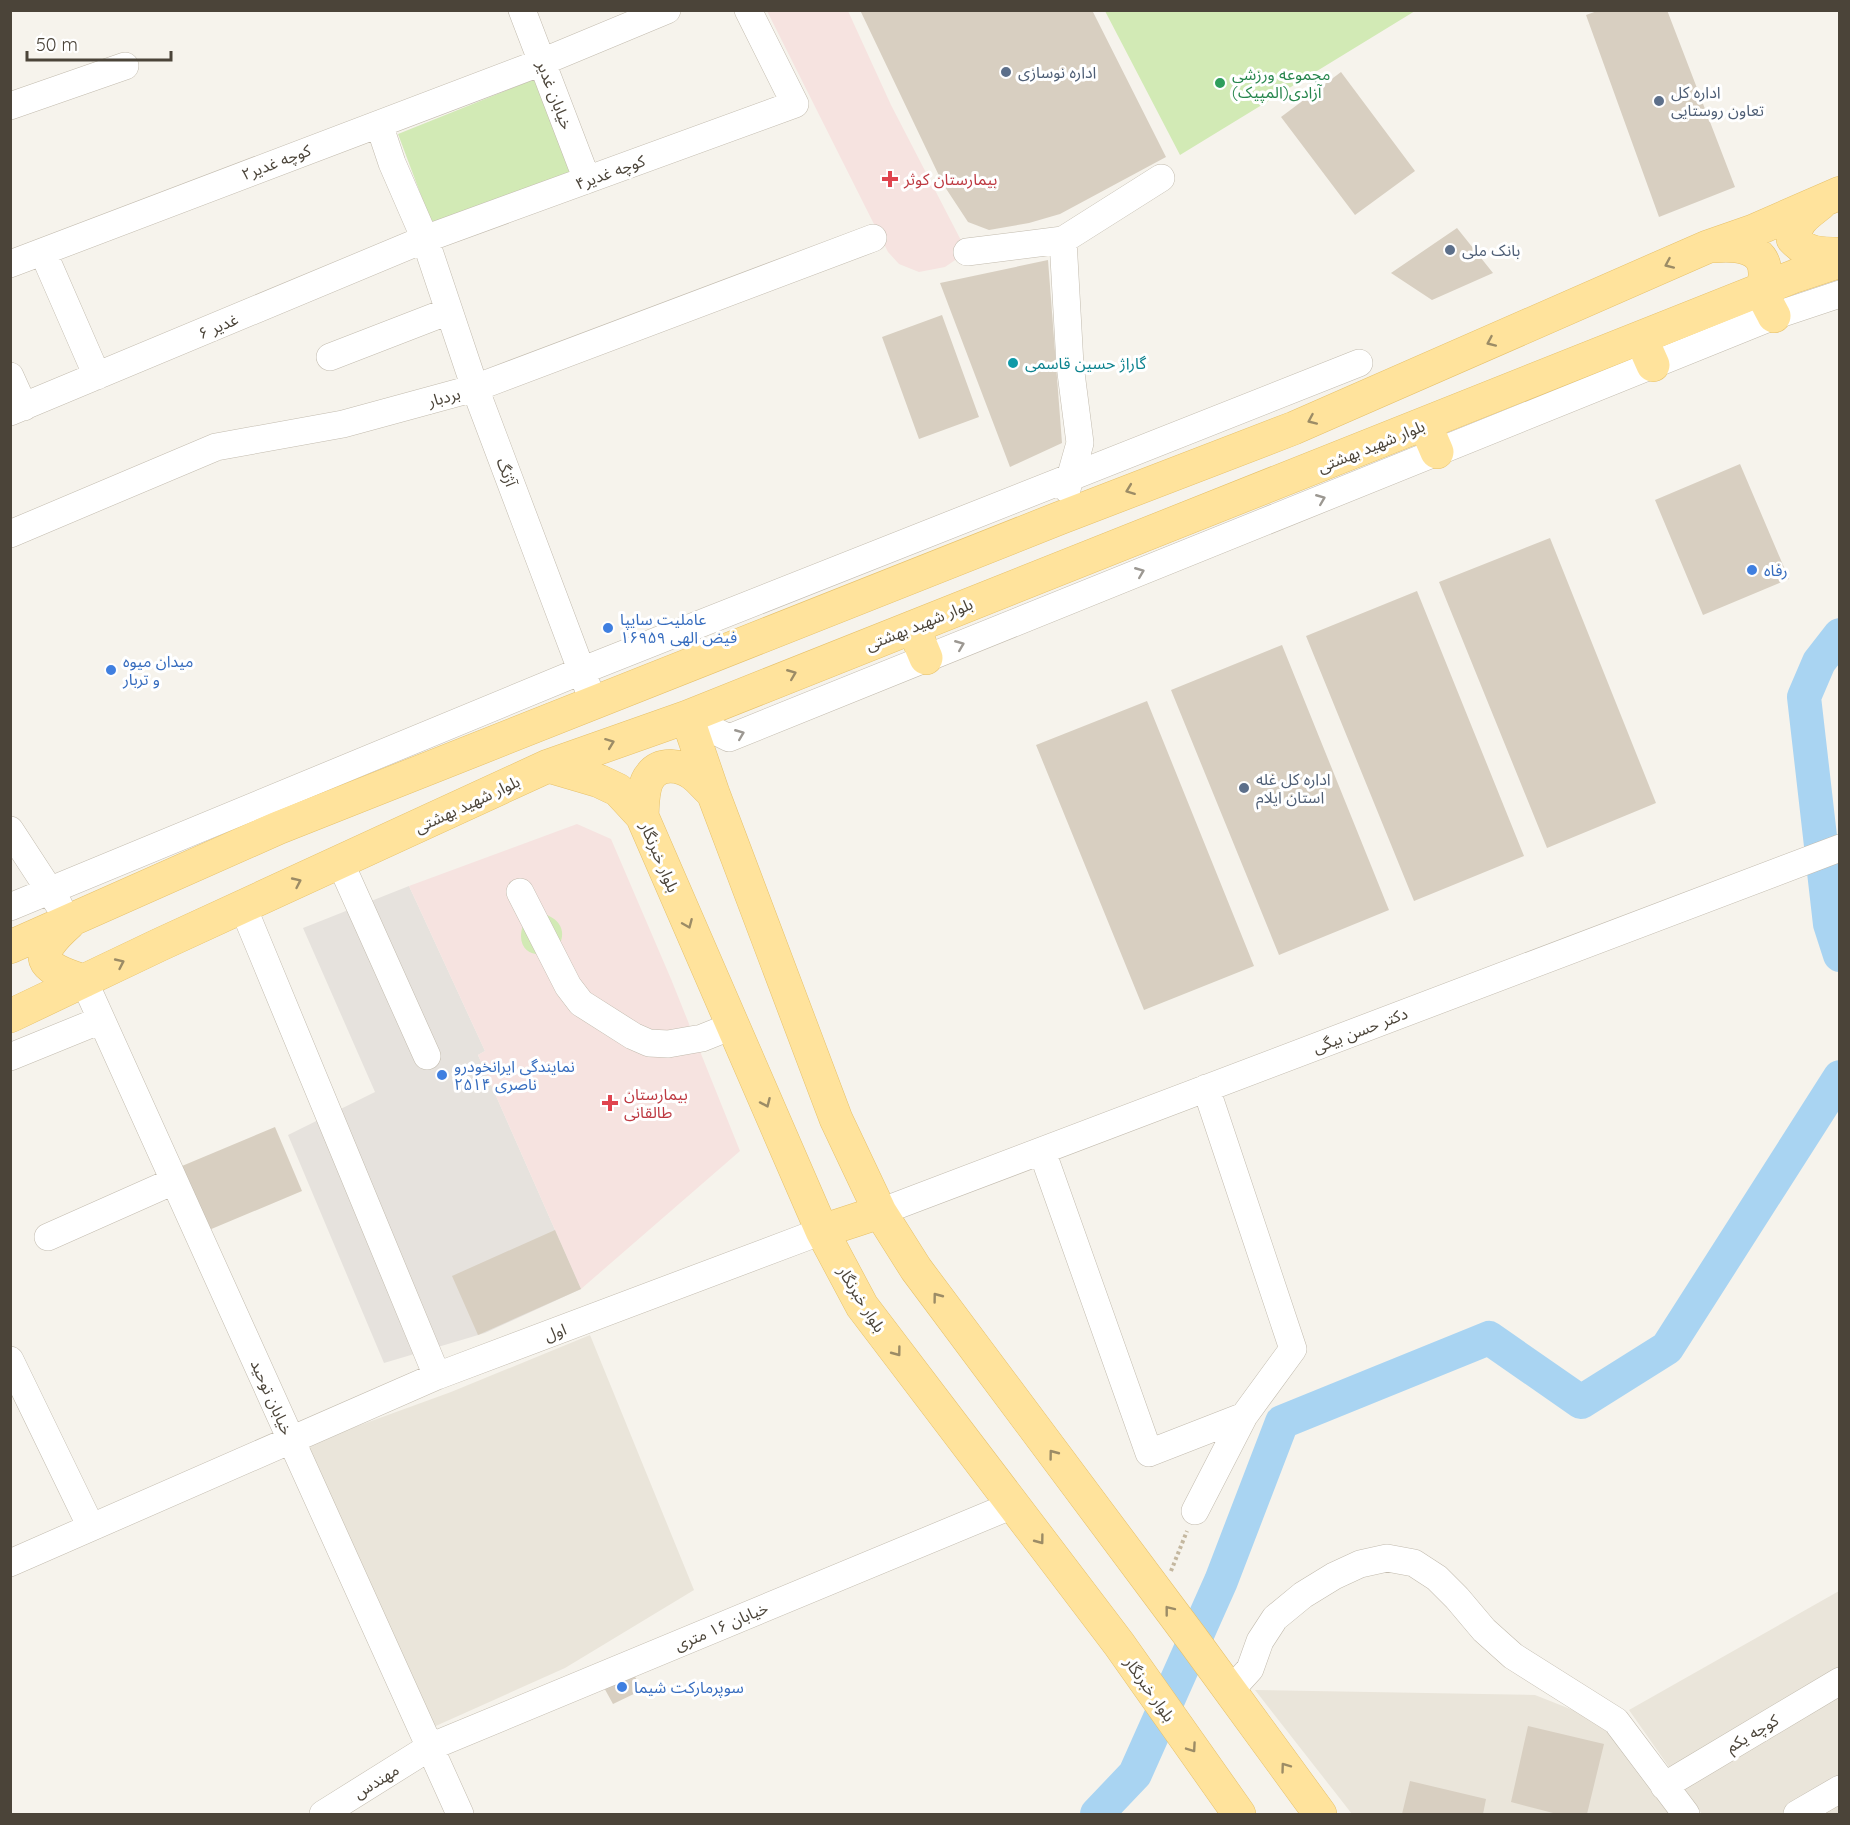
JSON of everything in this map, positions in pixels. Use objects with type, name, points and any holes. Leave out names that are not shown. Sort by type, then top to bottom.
[{"type":"main road","points":[[10,947],[278,828],[1060,518],[1294,428],[1707,247],[1753,231],[1835,194]]},
{"type":"main road","points":[[1835,194],[1803,217],[1795,227],[1793,239],[1802,249],[1816,254],[1839,254]]},
{"type":"main road","points":[[1707,247],[1733,244],[1748,248],[1759,255],[1764,262],[1768,303]]},
{"type":"main road","name":"بلوار شهید بهشتی","points":[[10,1016],[548,766],[687,717],[913,627],[1431,438],[1768,303],[1795,276],[1839,261]]},
{"type":"main road","points":[[913,627],[926,658]]},
{"type":"main road","points":[[687,717],[713,793],[836,1119],[880,1212],[916,1269],[1320,1815]]},
{"type":"main road","name":"بلوار خبرنگار","points":[[548,766],[599,781],[618,790],[642,816],[822,1231],[862,1306],[1119,1644],[1239,1815]]},
{"type":"main road","points":[[642,816],[645,789],[651,775],[664,767],[679,766],[693,774],[713,793]]},
{"type":"main road","points":[[70,922],[53,937],[45,950],[45,960],[52,969],[84,981]]},
{"type":"main road","points":[[822,1231],[880,1212]]},
{"type":"street","name":"خیابان غدیر","points":[[522,10],[587,180]]},
{"type":"street","name":"کوچه غدیر۲","points":[[10,264],[542,62],[667,10]]},
{"type":"street","name":"کوچه غدیر۴","points":[[424,239],[795,104],[748,10]]},
{"type":"street","points":[[10,106],[125,66]]},
{"type":"street","name":"آژنگ","points":[[379,124],[392,163],[424,239],[475,388],[594,704]]},
{"type":"street","points":[[967,252],[1063,240],[1161,178]]},
{"type":"street","name":"بردبار","points":[[10,534],[216,447],[343,424],[475,388],[873,238]]},
{"type":"street","name":"غدیر ۶","points":[[17,410],[424,239]]},
{"type":"street","points":[[1060,518],[1080,443],[1070,365],[1063,240]]},
{"type":"street","points":[[43,252],[97,376]]},
{"type":"street","points":[[1768,303],[1839,294]]},
{"type":"street","points":[[330,357],[449,311]]},
{"type":"street","points":[[10,907],[581,671],[1359,363]]},
{"type":"street","points":[[10,376],[17,410]]},
{"type":"street","points":[[687,717],[729,738],[926,658],[1431,438]]},
{"type":"street","points":[[1080,443],[1173,474]]},
{"type":"street","points":[[10,830],[70,922]]},
{"type":"street","name":"دکتر حسن بیگی","points":[[880,1212],[1839,848]]},
{"type":"street","points":[[340,862],[427,1056]]},
{"type":"street","points":[[520,892],[568,986],[581,1003],[633,1036],[649,1043],[668,1044],[702,1038],[732,1026]]},
{"type":"street","points":[[243,907],[437,1376]]},
{"type":"street","name":"خیابان توحید","points":[[84,981],[460,1815]]},
{"type":"street","points":[[10,1057],[101,1020]]},
{"type":"street","points":[[1196,1511],[1244,1416],[1293,1348],[1206,1088]]},
{"type":"street","points":[[1042,1151],[1149,1453],[1244,1416]]},
{"type":"street","points":[[48,1236],[174,1180]]},
{"type":"street","name":"اول","points":[[10,1563],[437,1376],[822,1231]]},
{"type":"street","points":[[10,1360],[91,1527]]},
{"type":"street","name":"خیابان ۱۶ متری","points":[[430,1747],[1013,1505]]},
{"type":"street","points":[[1230,1691],[1250,1669],[1260,1641],[1275,1618],[1303,1595],[1334,1576],[1360,1564],[1387,1558],[1414,1563],[1437,1578],[1484,1630],[1513,1656],[1616,1721],[1686,1815]]},
{"type":"street","name":"کوچه یکم","points":[[1664,1786],[1839,1681]]},
{"type":"street","name":"مهندس","points":[[323,1815],[430,1747]]},
{"type":"street","points":[[1797,1815],[1839,1789]]},
{"type":"path","points":[[1160,1599],[1196,1511]]},
{"type":"shaded area","name":"بیمارستان کوثر","points":[[767,11],[848,11],[891,105],[967,252],[945,267],[919,272],[899,264],[888,252]]},
{"type":"shaded area","name":"بیمارستان طالقانی","points":[[577,824],[611,839],[671,979],[740,1151],[581,1289],[478,1055],[485,1051],[409,886]]},
{"type":"shaded area","points":[[409,886],[485,1051],[478,1055],[581,1289],[485,1333],[384,1363],[288,1135],[375,1092],[303,928]]},
{"type":"shaded area","points":[[590,1335],[694,1590],[565,1668],[429,1729],[289,1451],[451,1392]]},
{"type":"shaded area","points":[[1839,1591],[1839,1814],[1702,1814],[1629,1710]]},
{"type":"shaded area","points":[[1255,1690],[1535,1695],[1598,1720],[1670,1814],[1352,1814]]},
{"type":"green space","name":"مجموعه ورزشی آزادی(المپیک)","points":[[1105,11],[1415,11],[1180,155]]},
{"type":"green space","points":[[537,78],[573,175],[434,230],[398,134]]},
{"type":"green space","points":[[547,915],[555,919],[560,926],[561,942],[548,953],[530,952],[524,947],[521,938],[523,925]]},
{"type":"building","name":"اداره نوسازی","points":[[860,10],[1092,10],[1166,157],[1060,214],[1029,223],[989,230],[968,222],[943,184]]},
{"type":"building","name":"اداره کل تعاون روستایی","points":[[1600,10],[1667,10],[1735,187],[1659,217],[1586,15]]},
{"type":"building","points":[[1341,72],[1415,171],[1355,215],[1281,117]]},
{"type":"building","name":"بانک ملی","points":[[1457,228],[1493,273],[1432,300],[1391,273]]},
{"type":"building","name":"گاراژ حسین قاسمی","points":[[1048,260],[1062,443],[1010,467],[940,283]]},
{"type":"building","points":[[942,315],[979,417],[919,439],[882,337]]},
{"type":"building","points":[[1740,464],[1789,579],[1703,615],[1655,500]]},
{"type":"building","points":[[1550,538],[1656,803],[1547,848],[1439,582]]},
{"type":"building","points":[[1417,591],[1524,856],[1414,901],[1306,636]]},
{"type":"building","points":[[1282,645],[1389,910],[1279,955],[1171,690]]},
{"type":"building","points":[[1147,701],[1254,966],[1144,1010],[1036,745]]},
{"type":"building","points":[[275,1127],[302,1191],[209,1230],[182,1166]]},
{"type":"building","points":[[555,1230],[581,1289],[478,1335],[452,1276]]},
{"type":"building","name":"سوپرمارکت شیما","points":[[632,1671],[642,1690],[613,1704],[602,1684]]},
{"type":"building","points":[[1528,1726],[1604,1744],[1587,1814],[1557,1814],[1511,1802]]},
{"type":"building","points":[[1410,1781],[1486,1799],[1483,1814],[1402,1814]]},
{"type":"waterway","points":[[1840,635],[1819,662],[1804,697],[1830,924],[1840,955]]},
{"type":"waterway","points":[[1097,1814],[1135,1774],[1221,1581],[1282,1422],[1489,1338],[1581,1402],[1667,1348],[1840,1077]]},
{"type":"place","name":"اداره نوسازی","points":[[1006,72]]},
{"type":"place","name":"مجموعه ورزشی آزادی(المپیک)","points":[[1220,83]]},
{"type":"place","name":"اداره کل تعاون روستایی","points":[[1659,101]]},
{"type":"place","name":"بیمارستان کوثر","points":[[890,179]]},
{"type":"place","name":"بانک ملی","points":[[1450,250]]},
{"type":"place","name":"گاراژ حسین قاسمی","points":[[1013,363]]},
{"type":"place","name":"رفاه","points":[[1752,570]]},
{"type":"place","name":"عاملیت سایپا ۱۶۹۵۹ فیض الهی","points":[[608,628]]},
{"type":"place","name":"میدان میوه و تربار","points":[[111,670]]},
{"type":"place","name":"اداره کل غله استان ایلام","points":[[1244,788]]},
{"type":"place","name":"نمایندگی ایرانخودرو ناصری ۲۵۱۴","points":[[442,1075]]},
{"type":"place","name":"بیمارستان طالقانی","points":[[610,1103]]},
{"type":"place","name":"سوپرمارکت شیما","points":[[622,1687]]}]
